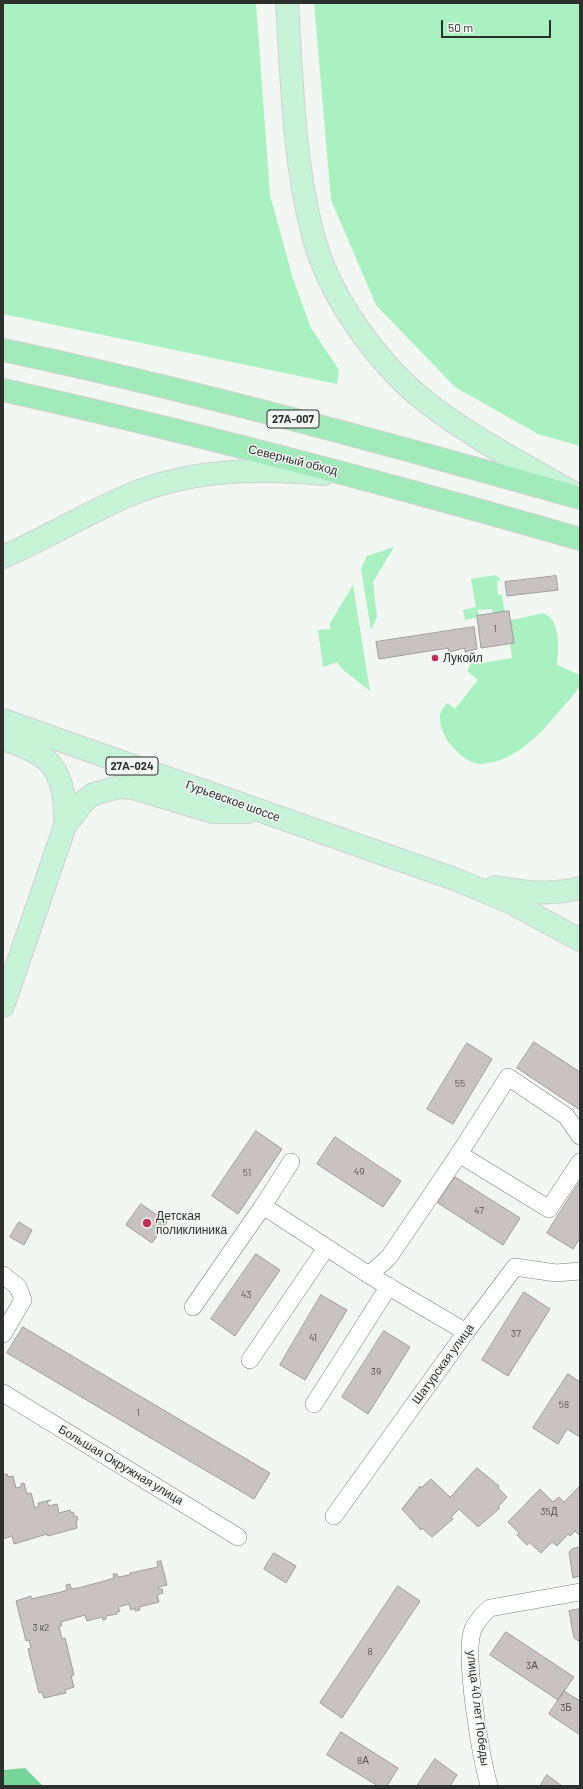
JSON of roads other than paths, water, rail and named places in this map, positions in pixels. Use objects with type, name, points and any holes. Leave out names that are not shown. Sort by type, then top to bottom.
[{"type":"highway","name":"27А-007","points":[[3,350],[218,399],[580,497]]},
{"type":"highway","name":"Северный обход","points":[[3,390],[192,434],[401,487],[580,539]]},
{"type":"main road","points":[[287,3],[296,133],[304,192],[312,233],[332,285],[346,310],[363,335],[386,364],[425,401],[466,430],[580,497]]},
{"type":"main road","points":[[3,556],[133,493],[191,476],[226,472],[299,472],[334,475],[401,487]]},
{"type":"main road","name":"Гурьевское шоссе","points":[[3,720],[464,882]]},
{"type":"main road","points":[[3,739],[26,747],[44,758],[59,780],[66,805],[65,826],[3,1006]]},
{"type":"main road","points":[[65,826],[84,801],[94,794],[119,787],[147,791],[213,812],[262,812]]},
{"type":"main road","points":[[464,882],[531,893],[561,892],[580,888]]},
{"type":"main road","points":[[464,882],[510,902],[580,940]]},
{"type":"street","points":[[369,1275],[389,1257],[459,1154],[508,1077],[566,1116],[580,1136]]},
{"type":"street","points":[[459,1154],[549,1209],[580,1162]]},
{"type":"street","points":[[193,1307],[263,1206],[291,1162]]},
{"type":"street","points":[[263,1206],[369,1275],[466,1332]]},
{"type":"street","points":[[250,1360],[326,1248]]},
{"type":"street","name":"Шатурская улица","points":[[334,1516],[466,1332],[516,1267],[556,1273],[580,1271]]},
{"type":"street","points":[[3,1275],[18,1287],[23,1300],[3,1334]]},
{"type":"street","points":[[314,1404],[389,1286]]},
{"type":"street","name":"Большая Окружная улица","points":[[3,1393],[238,1537]]},
{"type":"street","name":"улица 40 лет Победы","points":[[490,1786],[483,1762],[470,1663],[470,1644],[473,1629],[479,1618],[490,1608],[580,1592]]},
{"type":"place","name":"Лукойл","points":[[435,658]]},
{"type":"place","name":"Детская поликлиника","points":[[147,1223]]}]
